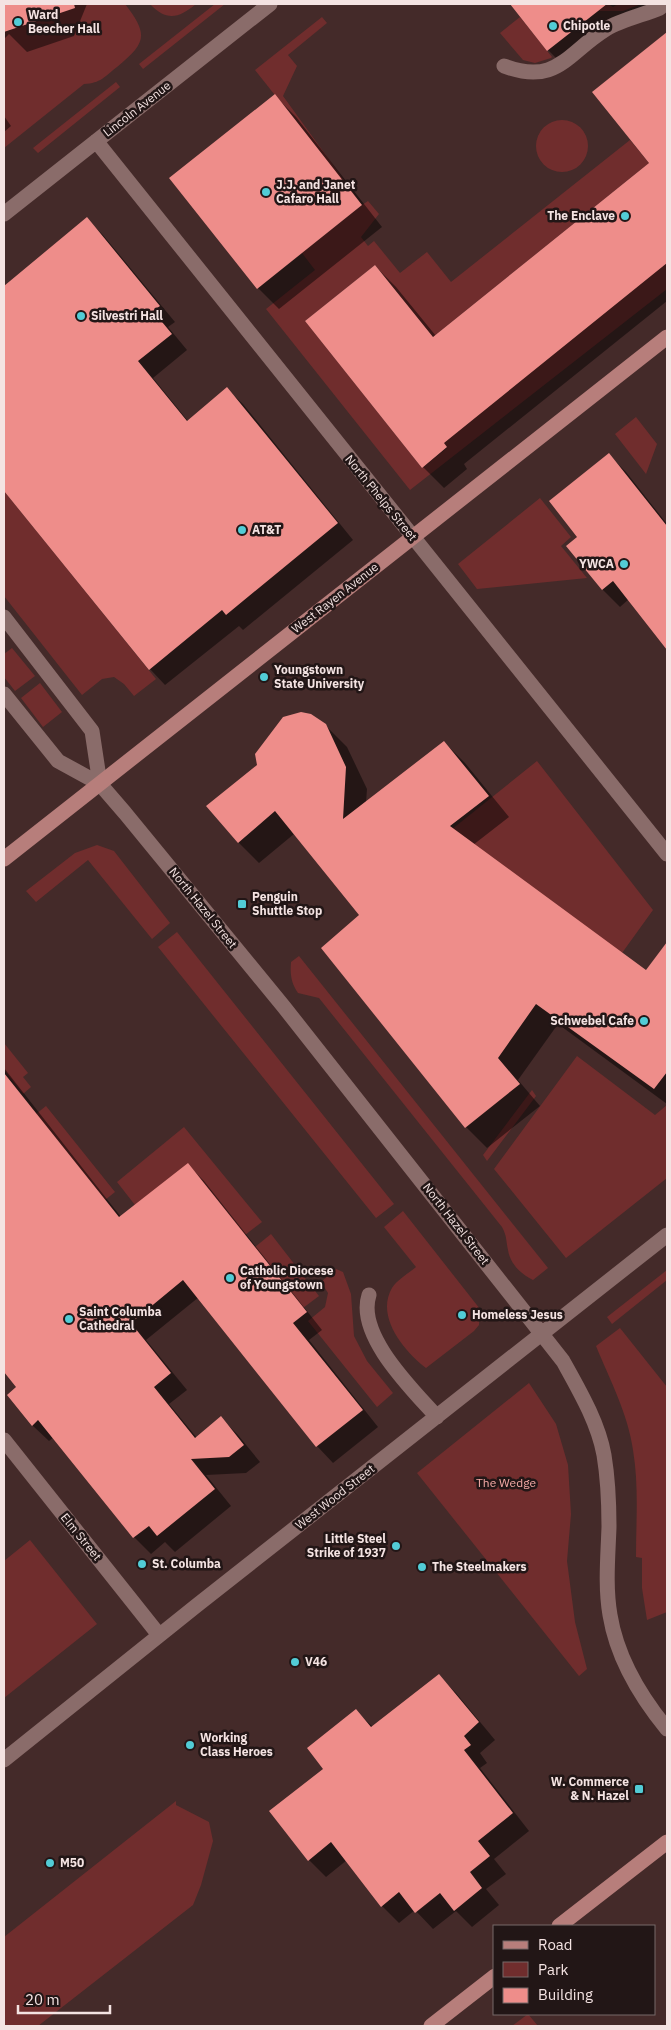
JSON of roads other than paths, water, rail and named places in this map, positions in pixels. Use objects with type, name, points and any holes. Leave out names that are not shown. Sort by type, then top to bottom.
[{"type":"main road","name":"West Rayen Avenue","points":[[4,859],[667,337]]},
{"type":"main road","points":[[560,1925],[667,1842]]},
{"type":"main road","points":[[431,2026],[493,1978]]},
{"type":"street","name":"Lincoln Avenue","points":[[4,214],[270,4]]},
{"type":"street","points":[[504,66],[520,73],[533,74],[550,70],[565,62],[606,29],[660,8]]},
{"type":"street","name":"North Phelps Street","points":[[96,141],[667,854]]},
{"type":"street","points":[[4,618],[92,731],[100,784]]},
{"type":"street","name":"North Hazel Street","points":[[4,694],[58,761],[100,784],[284,1007],[564,1361],[594,1423],[604,1453],[608,1489],[607,1580],[610,1614],[619,1648],[632,1677],[649,1707],[667,1729]]},
{"type":"street","name":"West Wood Street","points":[[4,1760],[159,1635],[667,1235]]},
{"type":"street","points":[[369,1295],[366,1302],[369,1321],[376,1342],[406,1382],[437,1417]]},
{"type":"street","name":"Elm Street","points":[[4,1440],[159,1635]]},
{"type":"place","name":"Ward Beecher Hall","points":[[18,22]]},
{"type":"place","name":"Chipotle","points":[[553,26]]},
{"type":"place","name":"J.J. and Janet Cafaro Hall","points":[[266,192]]},
{"type":"place","name":"The Enclave","points":[[625,216]]},
{"type":"place","name":"Silvestri Hall","points":[[81,316]]},
{"type":"place","name":"AT&T","points":[[242,530]]},
{"type":"place","name":"YWCA","points":[[624,564]]},
{"type":"place","name":"Youngstown State University","points":[[264,677]]},
{"type":"place","name":"Penguin Shuttle Stop","points":[[242,904]]},
{"type":"place","name":"Schwebel Cafe","points":[[644,1021]]},
{"type":"place","name":"Catholic Diocese of Youngstown","points":[[230,1278]]},
{"type":"place","name":"Homeless Jesus","points":[[462,1315]]},
{"type":"place","name":"Saint Columba Cathedral","points":[[69,1319]]},
{"type":"place","name":"Little Steel Strike of 1937","points":[[396,1546]]},
{"type":"place","name":"St. Columba","points":[[142,1564]]},
{"type":"place","name":"The Steelmakers","points":[[422,1567]]},
{"type":"place","name":"V46","points":[[295,1662]]},
{"type":"place","name":"Working Class Heroes","points":[[190,1745]]},
{"type":"place","name":"W. Commerce & N. Hazel","points":[[639,1789]]},
{"type":"place","name":"M50","points":[[50,1863]]},
{"type":"park label","name":"The Wedge","points":[[506,1483]]}]
